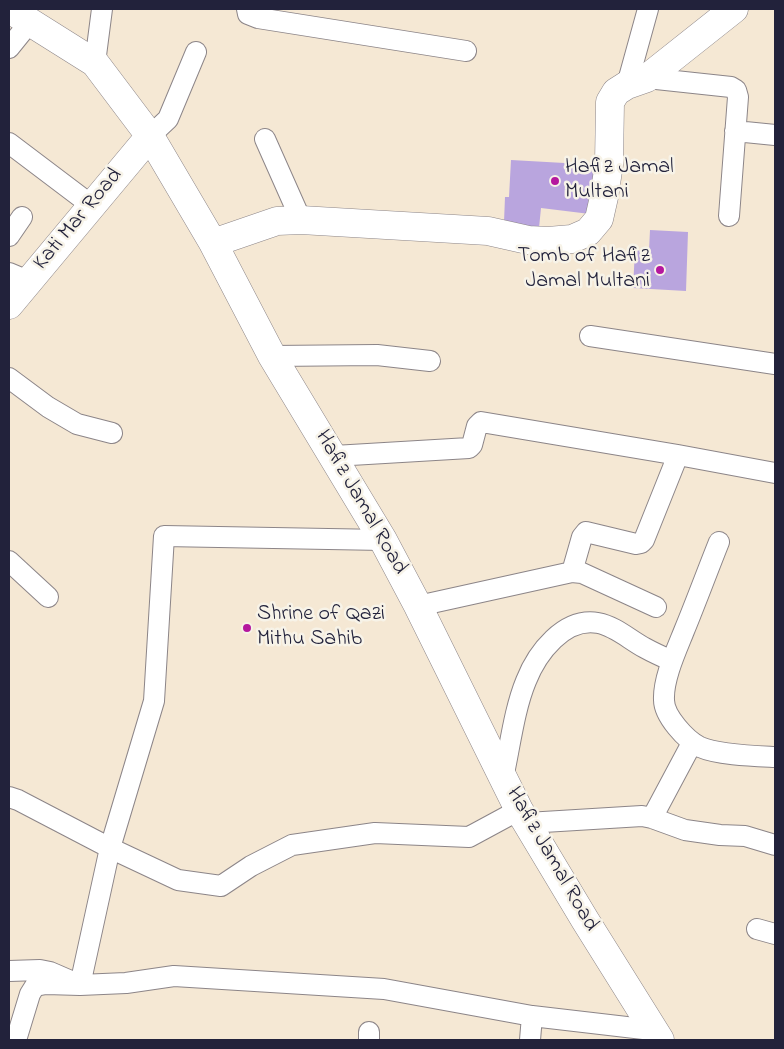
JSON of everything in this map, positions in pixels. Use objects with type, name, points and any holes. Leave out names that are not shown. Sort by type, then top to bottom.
[{"type":"main road","points":[[213,243],[277,222],[301,220],[488,231],[528,240],[548,241],[572,239],[588,232],[598,219],[604,197],[608,164],[610,102],[616,92],[637,82],[734,9]]},
{"type":"main road","name":"Hafiz Jamal Road","points":[[19,15],[95,63],[150,136],[213,243],[272,356],[383,540],[523,817],[656,1035]]},
{"type":"main road","name":"Kati Mar Road","points":[[9,305],[19,277],[91,205],[150,136]]},
{"type":"street","points":[[95,63],[102,9]]},
{"type":"street","points":[[247,9],[248,14],[258,18],[466,51]]},
{"type":"street","points":[[648,9],[637,82],[731,86],[736,90],[738,97],[729,216]]},
{"type":"street","points":[[9,48],[19,15]]},
{"type":"street","points":[[150,136],[168,120],[196,52]]},
{"type":"street","points":[[735,131],[775,135]]},
{"type":"street","points":[[265,139],[301,220]]},
{"type":"street","points":[[9,143],[91,205]]},
{"type":"street","points":[[9,236],[22,217]]},
{"type":"street","points":[[590,336],[775,364]]},
{"type":"street","points":[[272,356],[377,355],[430,360]]},
{"type":"street","points":[[9,378],[77,424],[112,433]]},
{"type":"street","points":[[334,456],[469,448],[472,446],[477,426],[482,422],[775,473]]},
{"type":"street","points":[[572,572],[582,537],[586,532],[636,544],[644,540],[678,455]]},
{"type":"street","points":[[80,985],[110,848],[154,701],[164,536],[383,540]]},
{"type":"street","points":[[719,542],[672,661],[665,691],[664,702],[666,712],[692,743],[702,748],[721,752],[775,757]]},
{"type":"street","points":[[9,561],[48,597]]},
{"type":"street","points":[[418,606],[572,572],[582,573],[656,607]]},
{"type":"street","points":[[503,778],[526,681],[533,665],[552,641],[565,629],[586,622],[612,627],[644,647],[672,661]]},
{"type":"street","points":[[652,818],[692,743]]},
{"type":"street","points":[[9,797],[178,880],[220,886],[251,866],[292,844],[375,833],[469,837],[523,817],[642,816],[685,830],[745,836],[775,845]]},
{"type":"street","points":[[9,971],[40,970],[50,972],[80,985]]},
{"type":"street","points":[[16,1040],[30,994],[35,986],[46,984],[126,983],[174,976],[384,989],[532,1016],[656,1035]]},
{"type":"street","points":[[530,1040],[532,1016]]},
{"type":"building","name":"Hafiz Jamal Multani","points":[[511,160],[600,165],[590,214],[541,208],[539,228],[504,222],[505,197],[509,197]]},
{"type":"building","name":"Tomb of Hafiz Jamal Multani","points":[[650,230],[688,232],[686,291],[633,288],[635,250],[649,251]]},
{"type":"place","name":"Hafiz Jamal Multani","points":[[555,181]]},
{"type":"place","name":"Tomb of Hafiz Jamal Multani","points":[[660,270]]},
{"type":"place","name":"Shrine of Qazi Mithu Sahib","points":[[247,628]]}]
